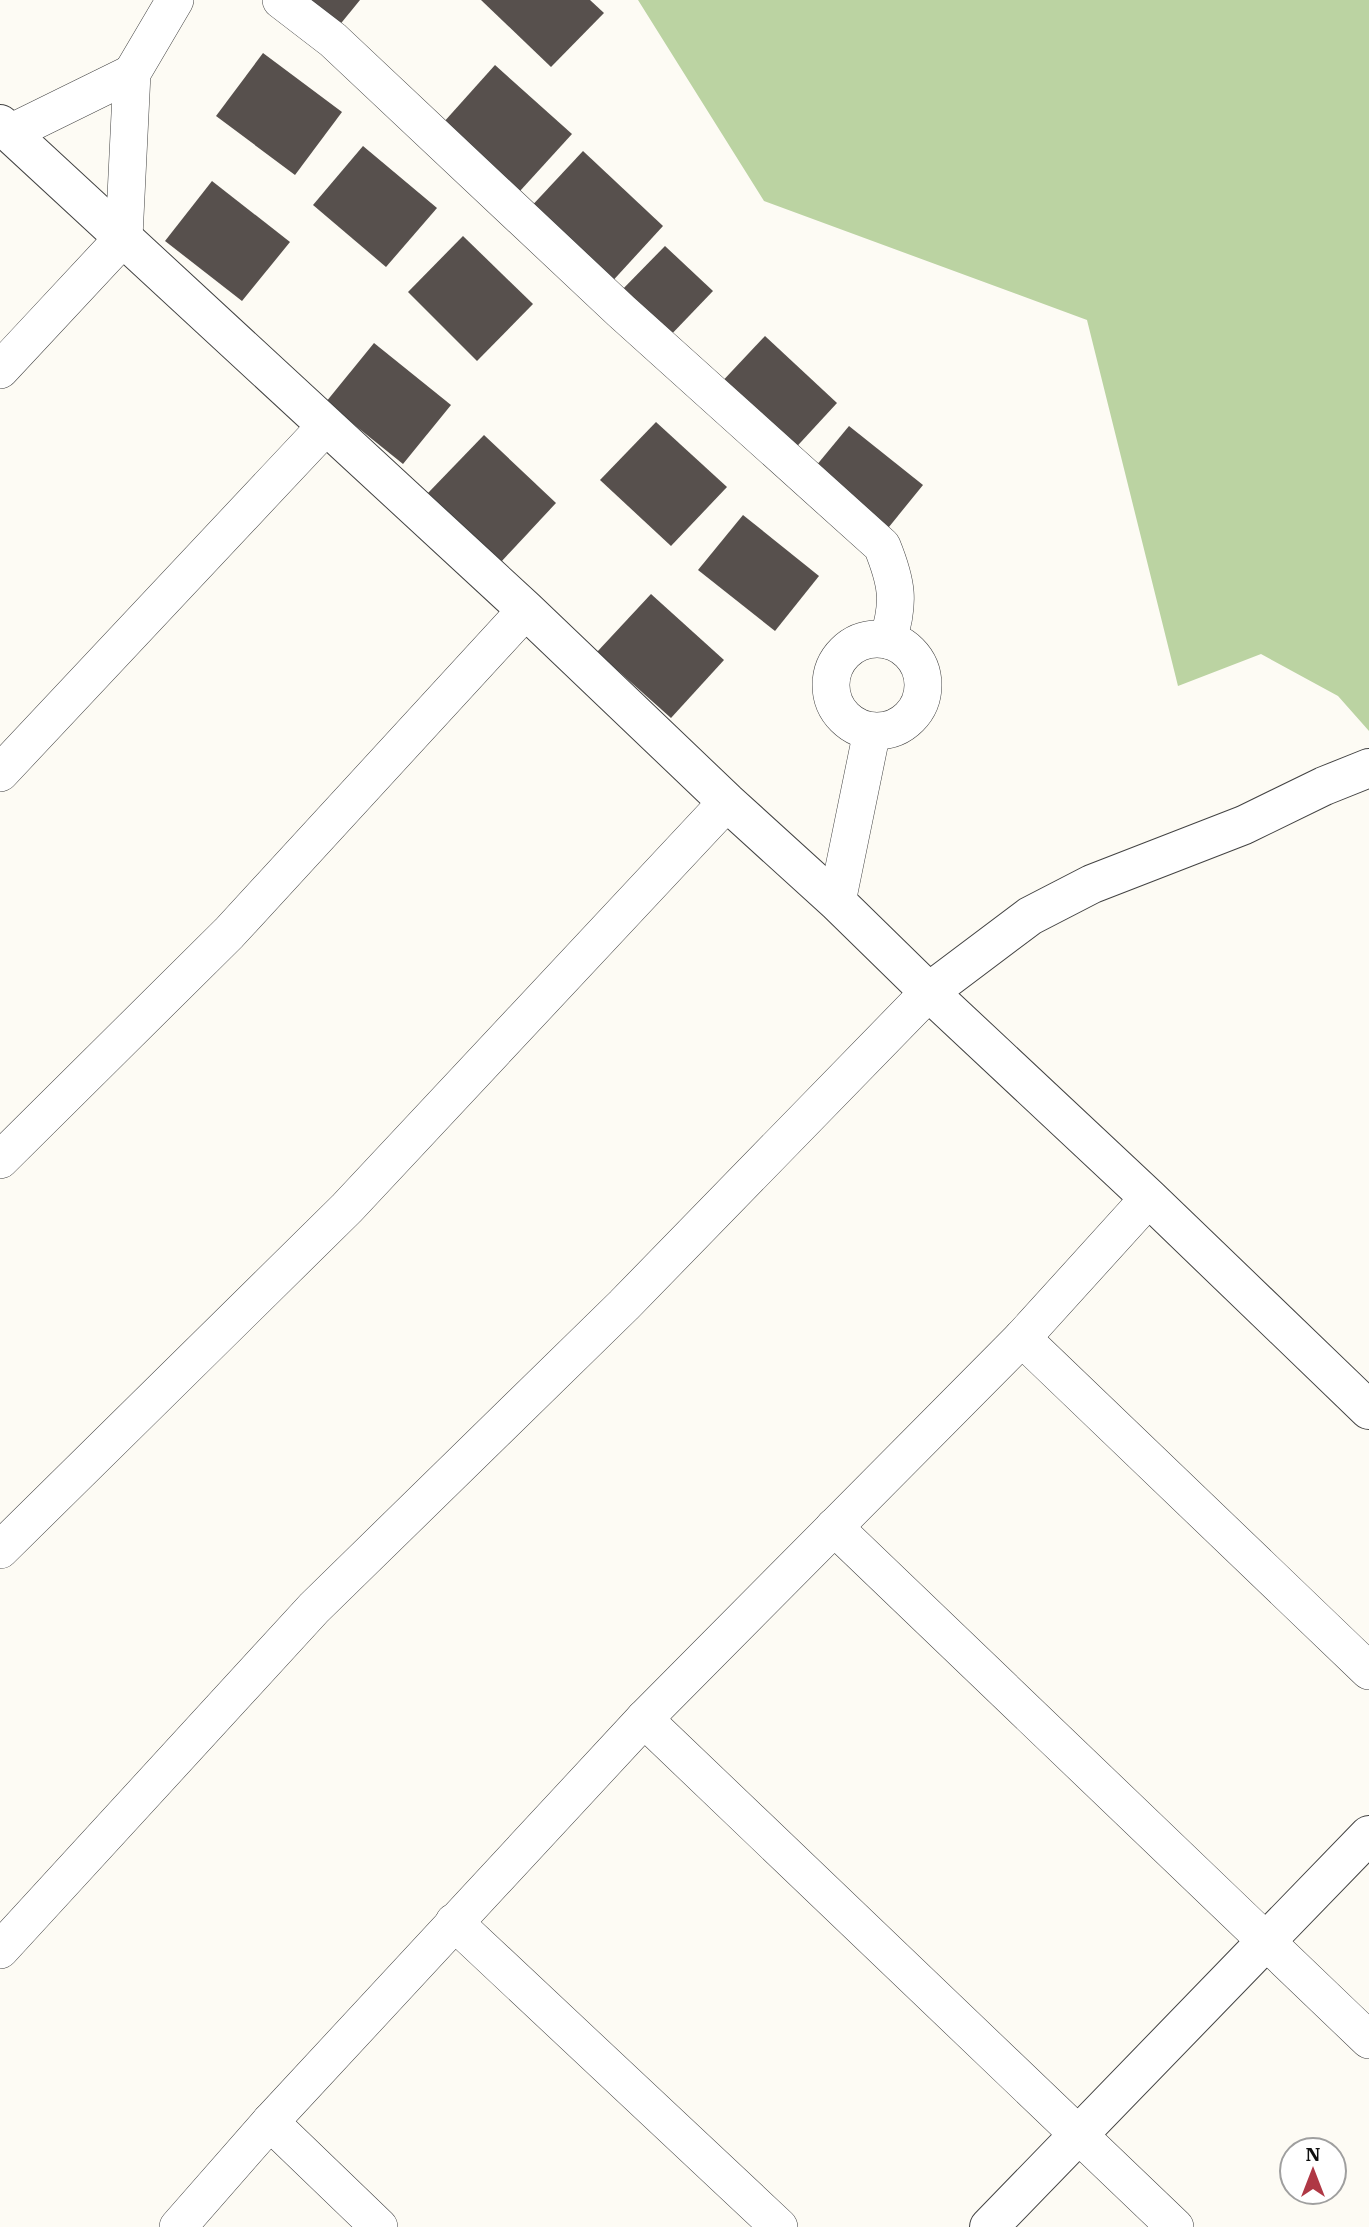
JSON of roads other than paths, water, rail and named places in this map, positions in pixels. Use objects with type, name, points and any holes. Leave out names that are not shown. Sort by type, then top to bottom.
[{"type":"street","points":[[0,370],[124,237],[132,73],[175,0]]},
{"type":"street","points":[[281,0],[333,40],[621,311],[882,546],[894,577],[896,614],[888,640]]},
{"type":"street","points":[[132,73],[5,128],[837,902],[1369,1410]]},
{"type":"street","points":[[0,773],[326,426]]},
{"type":"street","points":[[0,1160],[229,933],[526,610]]},
{"type":"street","points":[[873,639],[888,640],[902,646],[914,657],[922,670],[924,685],[921,701],[913,715],[901,725],[872,731],[857,727],[844,718],[835,706],[831,677],[836,662],[852,646],[873,639]]},
{"type":"street","points":[[837,902],[872,731]]},
{"type":"street","points":[[0,1950],[314,1608],[624,1305],[929,992],[1030,916],[1092,884],[1244,825],[1324,786],[1369,768]]},
{"type":"street","points":[[0,1550],[347,1208],[727,802]]},
{"type":"street","points":[[178,2227],[270,2122],[645,1718],[1022,1338],[1149,1198]]},
{"type":"street","points":[[1022,1338],[1369,1671]]},
{"type":"street","points":[[834,1527],[1369,2040]]},
{"type":"street","points":[[645,1718],[1175,2227]]},
{"type":"street","points":[[989,2227],[1369,1835]]},
{"type":"street","points":[[454,1922],[779,2227]]},
{"type":"street","points":[[270,2122],[379,2227]]}]
